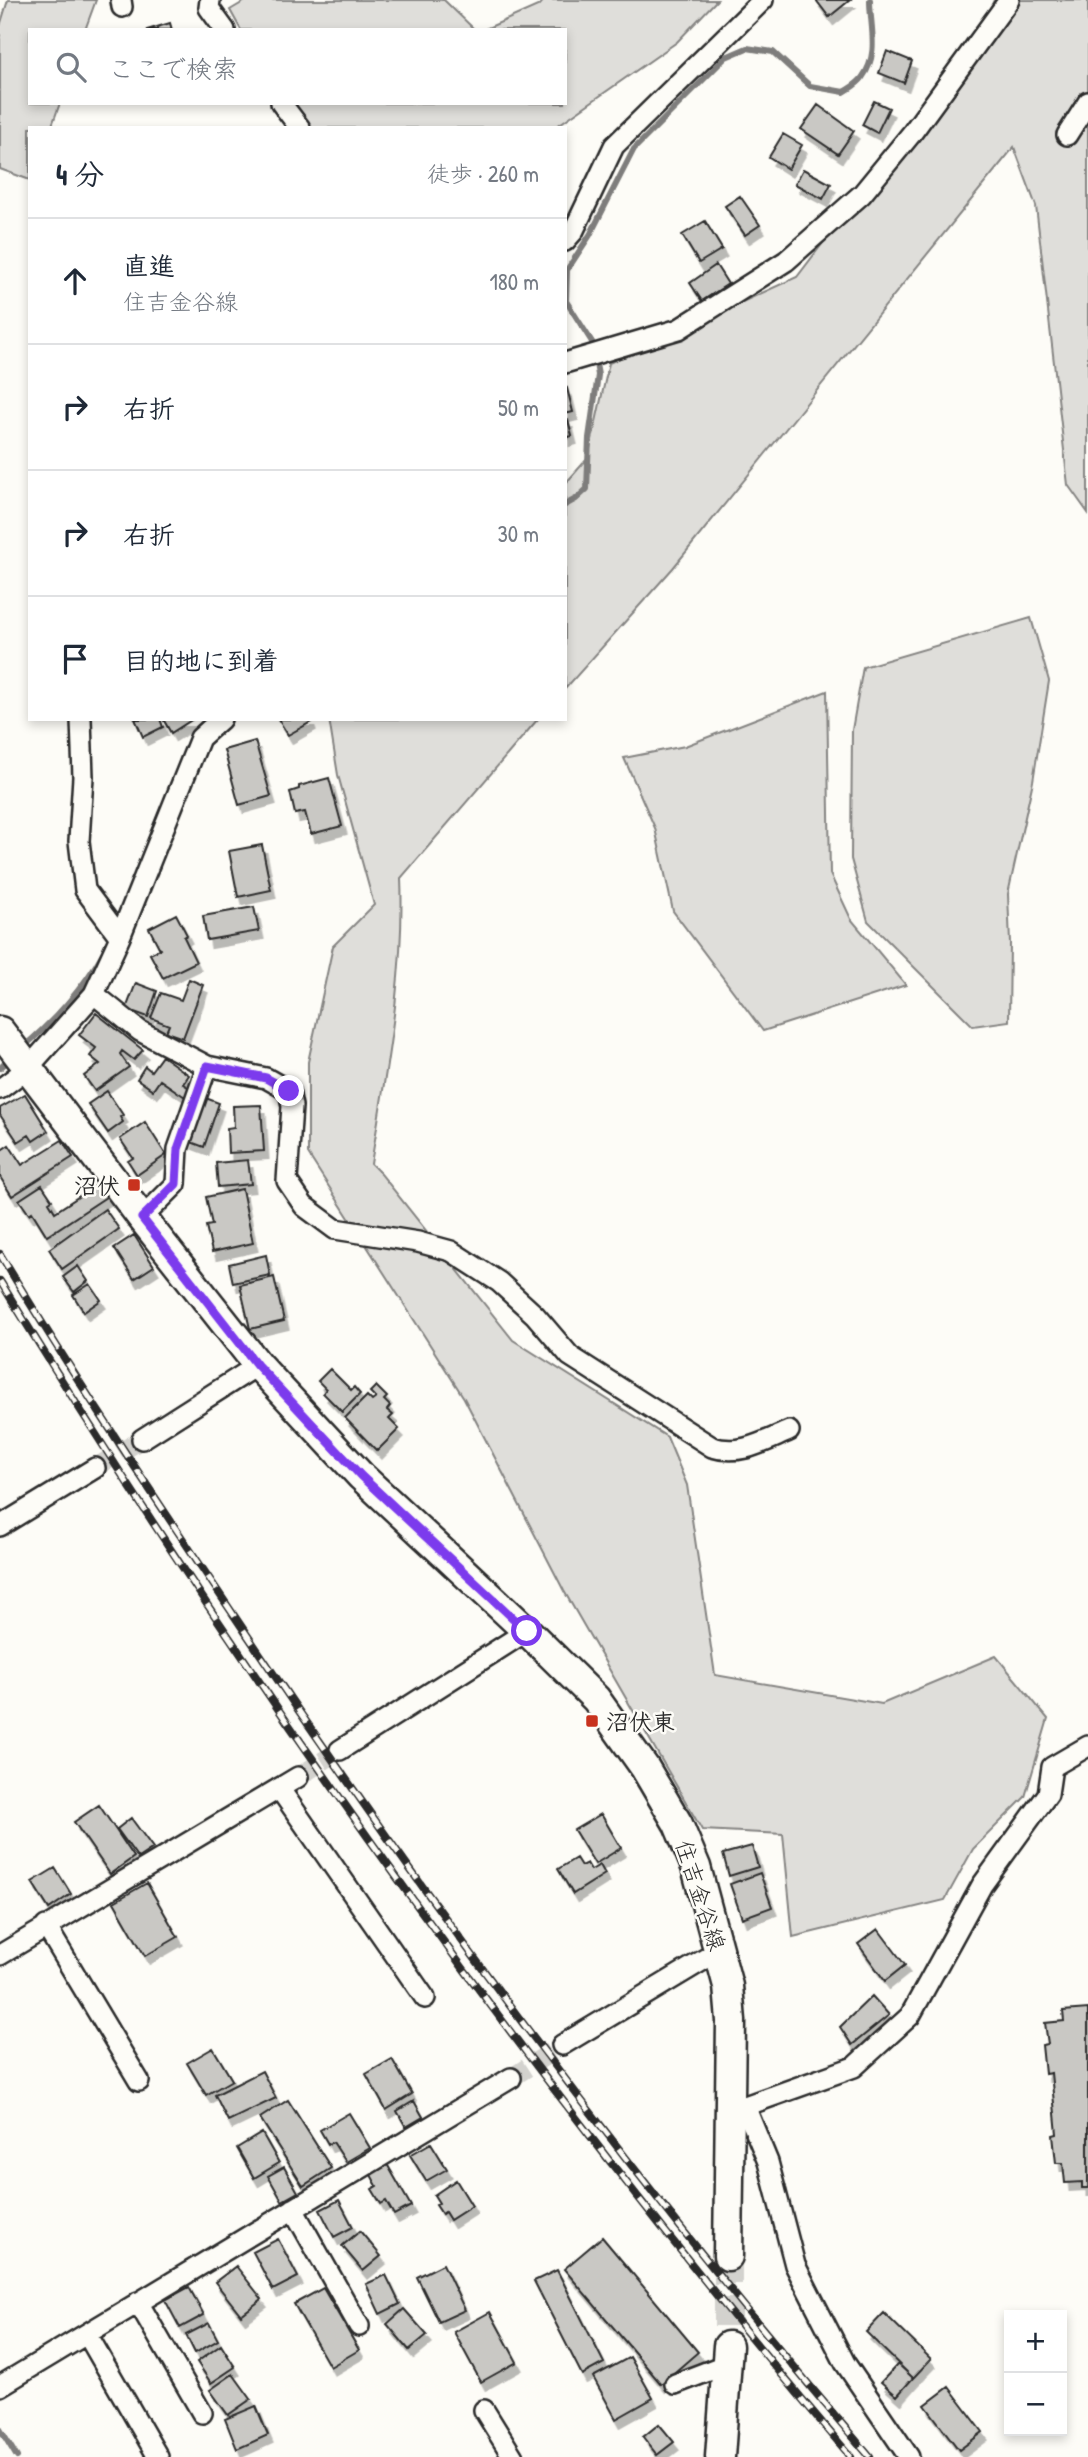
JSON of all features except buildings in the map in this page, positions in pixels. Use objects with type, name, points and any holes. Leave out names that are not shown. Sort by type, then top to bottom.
[{"type":"main road","name":"住吉金谷線","points":[[0,1031],[257,1365],[361,1476],[596,1699],[645,1768],[678,1824],[696,1867],[728,1986],[738,2106],[728,2256]]},
{"type":"main road","points":[[720,2457],[728,2355]]},
{"type":"street","points":[[209,0],[209,8],[224,28]]},
{"type":"street","points":[[567,239],[573,232],[614,146],[763,0]]},
{"type":"street","points":[[567,362],[679,330],[786,261],[862,194],[912,133],[1009,0]]},
{"type":"street","points":[[1067,135],[1088,102]]},
{"type":"street","points":[[283,105],[298,126]]},
{"type":"street","points":[[81,721],[83,777],[79,841],[85,890],[120,937]]},
{"type":"street","points":[[0,1089],[28,1068],[94,993],[120,937],[200,738],[219,721]]},
{"type":"street","points":[[94,993],[140,1031],[207,1066],[266,1078],[289,1091],[292,1106],[288,1181],[304,1206],[335,1229],[418,1242],[451,1251],[499,1282],[535,1315],[570,1356],[712,1447],[726,1451],[750,1448],[789,1431]]},
{"type":"street","points":[[142,1218],[176,1184],[178,1149],[207,1066]]},
{"type":"street","points":[[142,1439],[257,1365]]},
{"type":"street","points":[[0,1526],[95,1468]]},
{"type":"street","points":[[341,1750],[527,1631]]},
{"type":"street","points":[[909,2457],[845,2363],[795,2265],[768,2162],[738,2106],[854,2067],[910,2016],[982,1885],[1048,1794],[1052,1767],[1088,1746]]},
{"type":"street","points":[[0,1955],[298,1777]]},
{"type":"street","points":[[279,1788],[425,1998]]},
{"type":"street","points":[[46,1926],[139,2081]]},
{"type":"street","points":[[562,2045],[720,1950]]},
{"type":"street","points":[[0,2386],[511,2078]]},
{"type":"street","points":[[293,2209],[359,2326]]},
{"type":"street","points":[[138,2302],[202,2413]]},
{"type":"street","points":[[86,2334],[158,2457]]},
{"type":"street","points":[[675,2384],[728,2355]]},
{"type":"street","points":[[484,2410],[513,2457]]},
{"type":"shaded area","points":[[8,0],[96,0],[86,28],[28,28],[28,105],[59,105],[52,126],[28,126],[28,179],[0,169],[0,26]]},
{"type":"shaded area","points":[[247,0],[444,0],[473,28],[240,28],[230,10]]},
{"type":"shaded area","points":[[544,0],[717,0],[677,42],[557,126],[296,126],[283,105],[567,105],[567,28],[488,28],[540,5]]},
{"type":"shaded area","points":[[994,0],[1088,0],[1088,513],[1068,485],[1036,206],[1014,147],[673,568],[567,687],[567,482],[588,458],[609,363],[797,277],[973,46]]},
{"type":"shaded area","points":[[1031,618],[1049,681],[1033,781],[1008,894],[1009,1021],[973,1026],[868,921],[851,859],[852,730],[863,667]]},
{"type":"shaded area","points":[[827,691],[830,874],[851,919],[906,985],[763,1031],[673,911],[655,828],[624,758],[685,746]]},
{"type":"shaded area","points":[[329,721],[536,721],[401,878],[397,986],[371,1164],[513,1340],[667,1437],[687,1485],[715,1675],[882,1704],[996,1656],[1048,1719],[1025,1797],[973,1849],[945,1900],[793,1937],[783,1834],[702,1830],[564,1591],[464,1398],[308,1154],[308,1062],[333,946],[374,905],[338,775]]},
{"type":"waterway","points":[[567,270],[590,235],[634,149],[726,57],[747,48],[773,52],[810,86],[844,92],[854,86],[868,69],[871,59],[873,40],[870,0]]},
{"type":"waterway","points":[[567,303],[592,342],[598,375],[589,438],[587,489],[567,504]]},
{"type":"waterway","points":[[22,1048],[67,1004],[103,953]]},
{"type":"waterway","points":[[0,1068],[11,1058]]},
{"type":"waterway","points":[[0,2429],[17,2457]]},
{"type":"tunnel","points":[[95,1468],[142,1439]]},
{"type":"tunnel","points":[[298,1777],[340,1750]]},
{"type":"tunnel","points":[[511,2078],[562,2045]]},
{"type":"tunnel","points":[[728,2256],[728,2346]]},
{"type":"railway","points":[[0,1254],[83,1387],[227,1605],[302,1716],[457,1933],[617,2147],[784,2355],[870,2457]]},
{"type":"railway","points":[[0,1281],[96,1435],[196,1587],[403,1886],[510,2032],[621,2176],[851,2457]]},
{"type":"place","name":"沼伏","points":[[134,1185]]},
{"type":"place","name":"沼伏東","points":[[592,1721]]},
{"type":"route","points":[[289,1091],[266,1078],[207,1066],[178,1149],[176,1184],[142,1218],[257,1365],[361,1476],[527,1631]]}]
